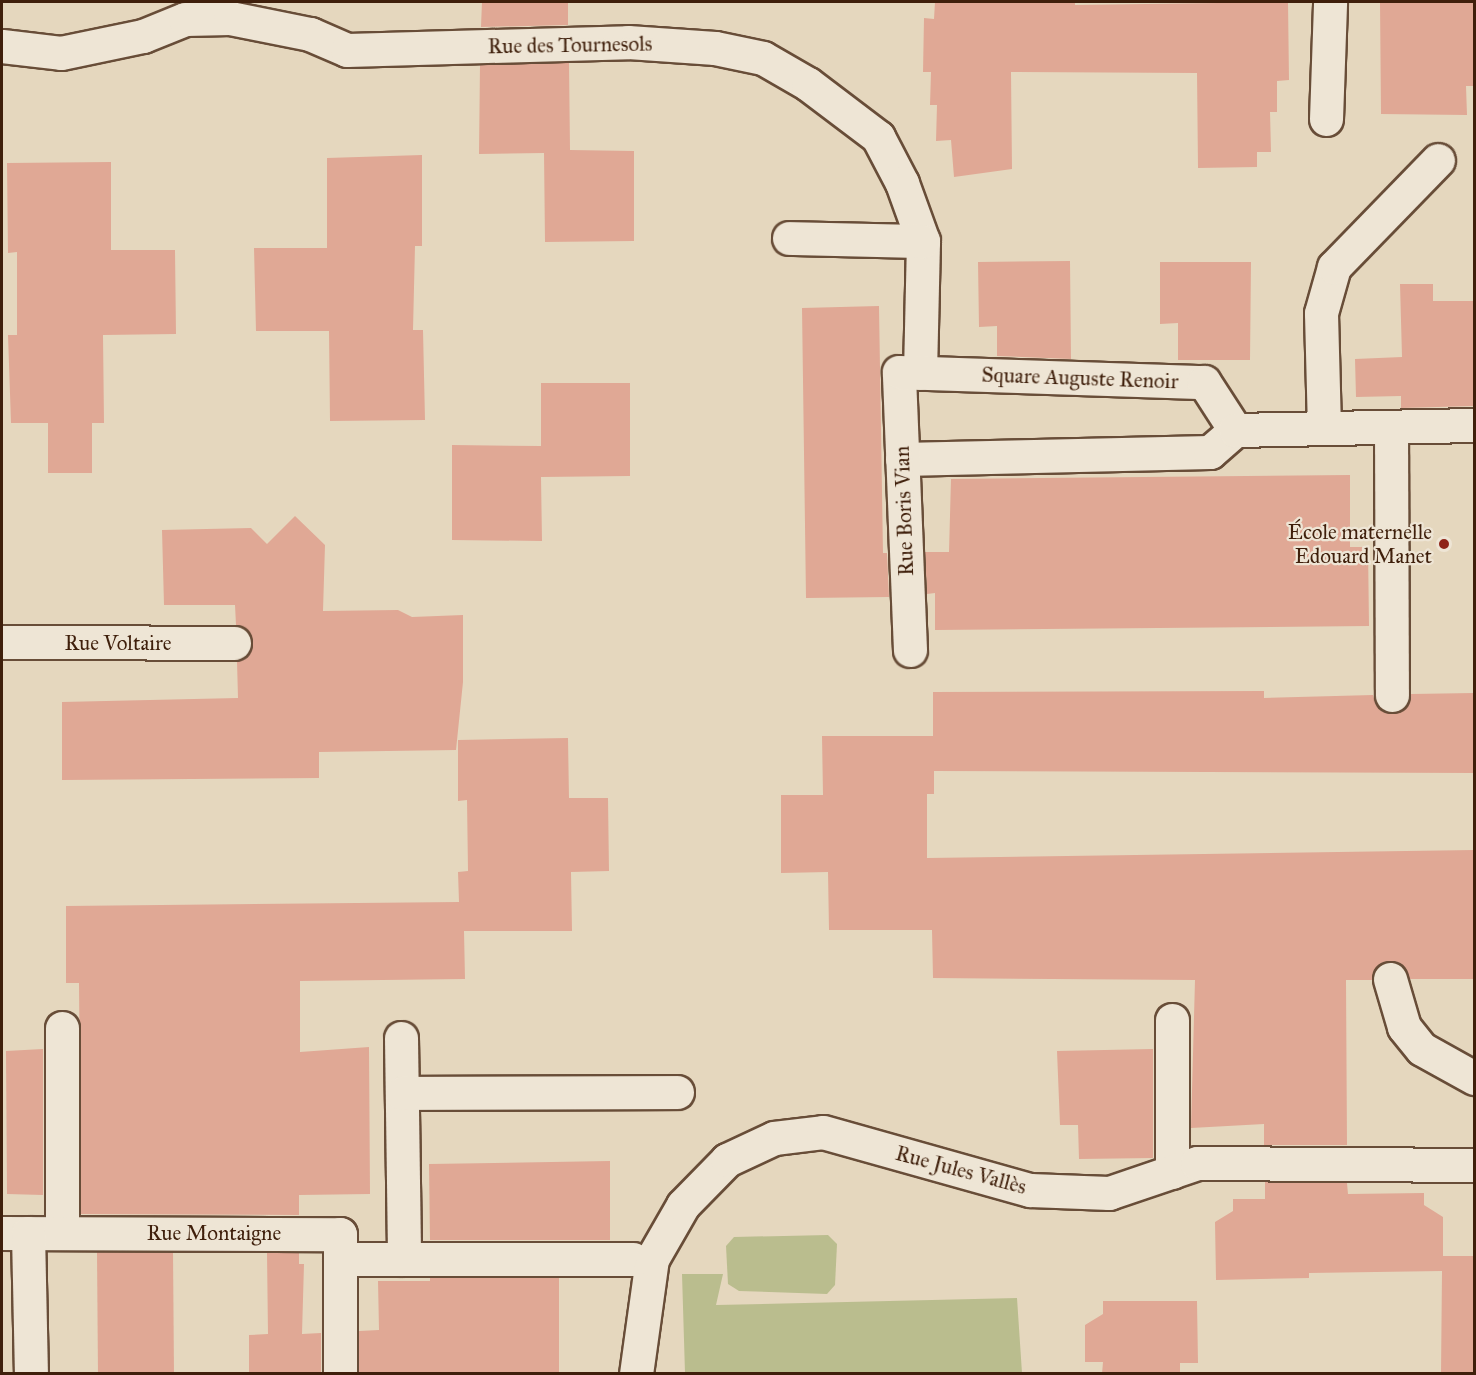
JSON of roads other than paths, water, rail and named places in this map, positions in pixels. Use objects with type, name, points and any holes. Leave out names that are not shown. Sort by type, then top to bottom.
[{"type":"street","points":[[1326,119],[1330,2]]},
{"type":"street","name":"Rue des Tournesols","points":[[2,46],[61,53],[143,36],[182,10],[230,18],[271,14],[347,50],[628,42],[715,48],[763,58],[808,84],[878,137],[902,183],[923,241],[909,373]]},
{"type":"street","points":[[1324,428],[1320,313],[1334,267],[1438,160]]},
{"type":"street","points":[[789,238],[923,241]]},
{"type":"street","name":"Square Auguste Renoir","points":[[909,373],[1204,382],[1235,430]]},
{"type":"street","name":"Rue Boris Vian","points":[[909,373],[902,459],[910,650]]},
{"type":"street","points":[[902,459],[1210,452],[1235,430],[1474,425]]},
{"type":"street","points":[[1391,427],[1392,695]]},
{"type":"street","name":"Rue Voltaire","points":[[2,642],[234,644]]},
{"type":"street","points":[[1390,979],[1404,1027],[1422,1048],[1474,1078]]},
{"type":"street","points":[[1172,1020],[1172,1172]]},
{"type":"street","points":[[62,1028],[62,1233]]},
{"type":"street","points":[[401,1038],[404,1259]]},
{"type":"street","points":[[402,1093],[677,1092]]},
{"type":"street","name":"Rue Jules Vallès","points":[[636,1374],[651,1259],[683,1206],[727,1160],[774,1138],[823,1132],[1030,1190],[1109,1193],[1197,1163],[1474,1165]]},
{"type":"street","name":"Rue Montaigne","points":[[31,1374],[15,1233],[340,1234],[340,1374]]},
{"type":"street","points":[[340,1259],[633,1259]]},
{"type":"place","name":"École maternelle Edouard Manet","points":[[1444,544]]}]
